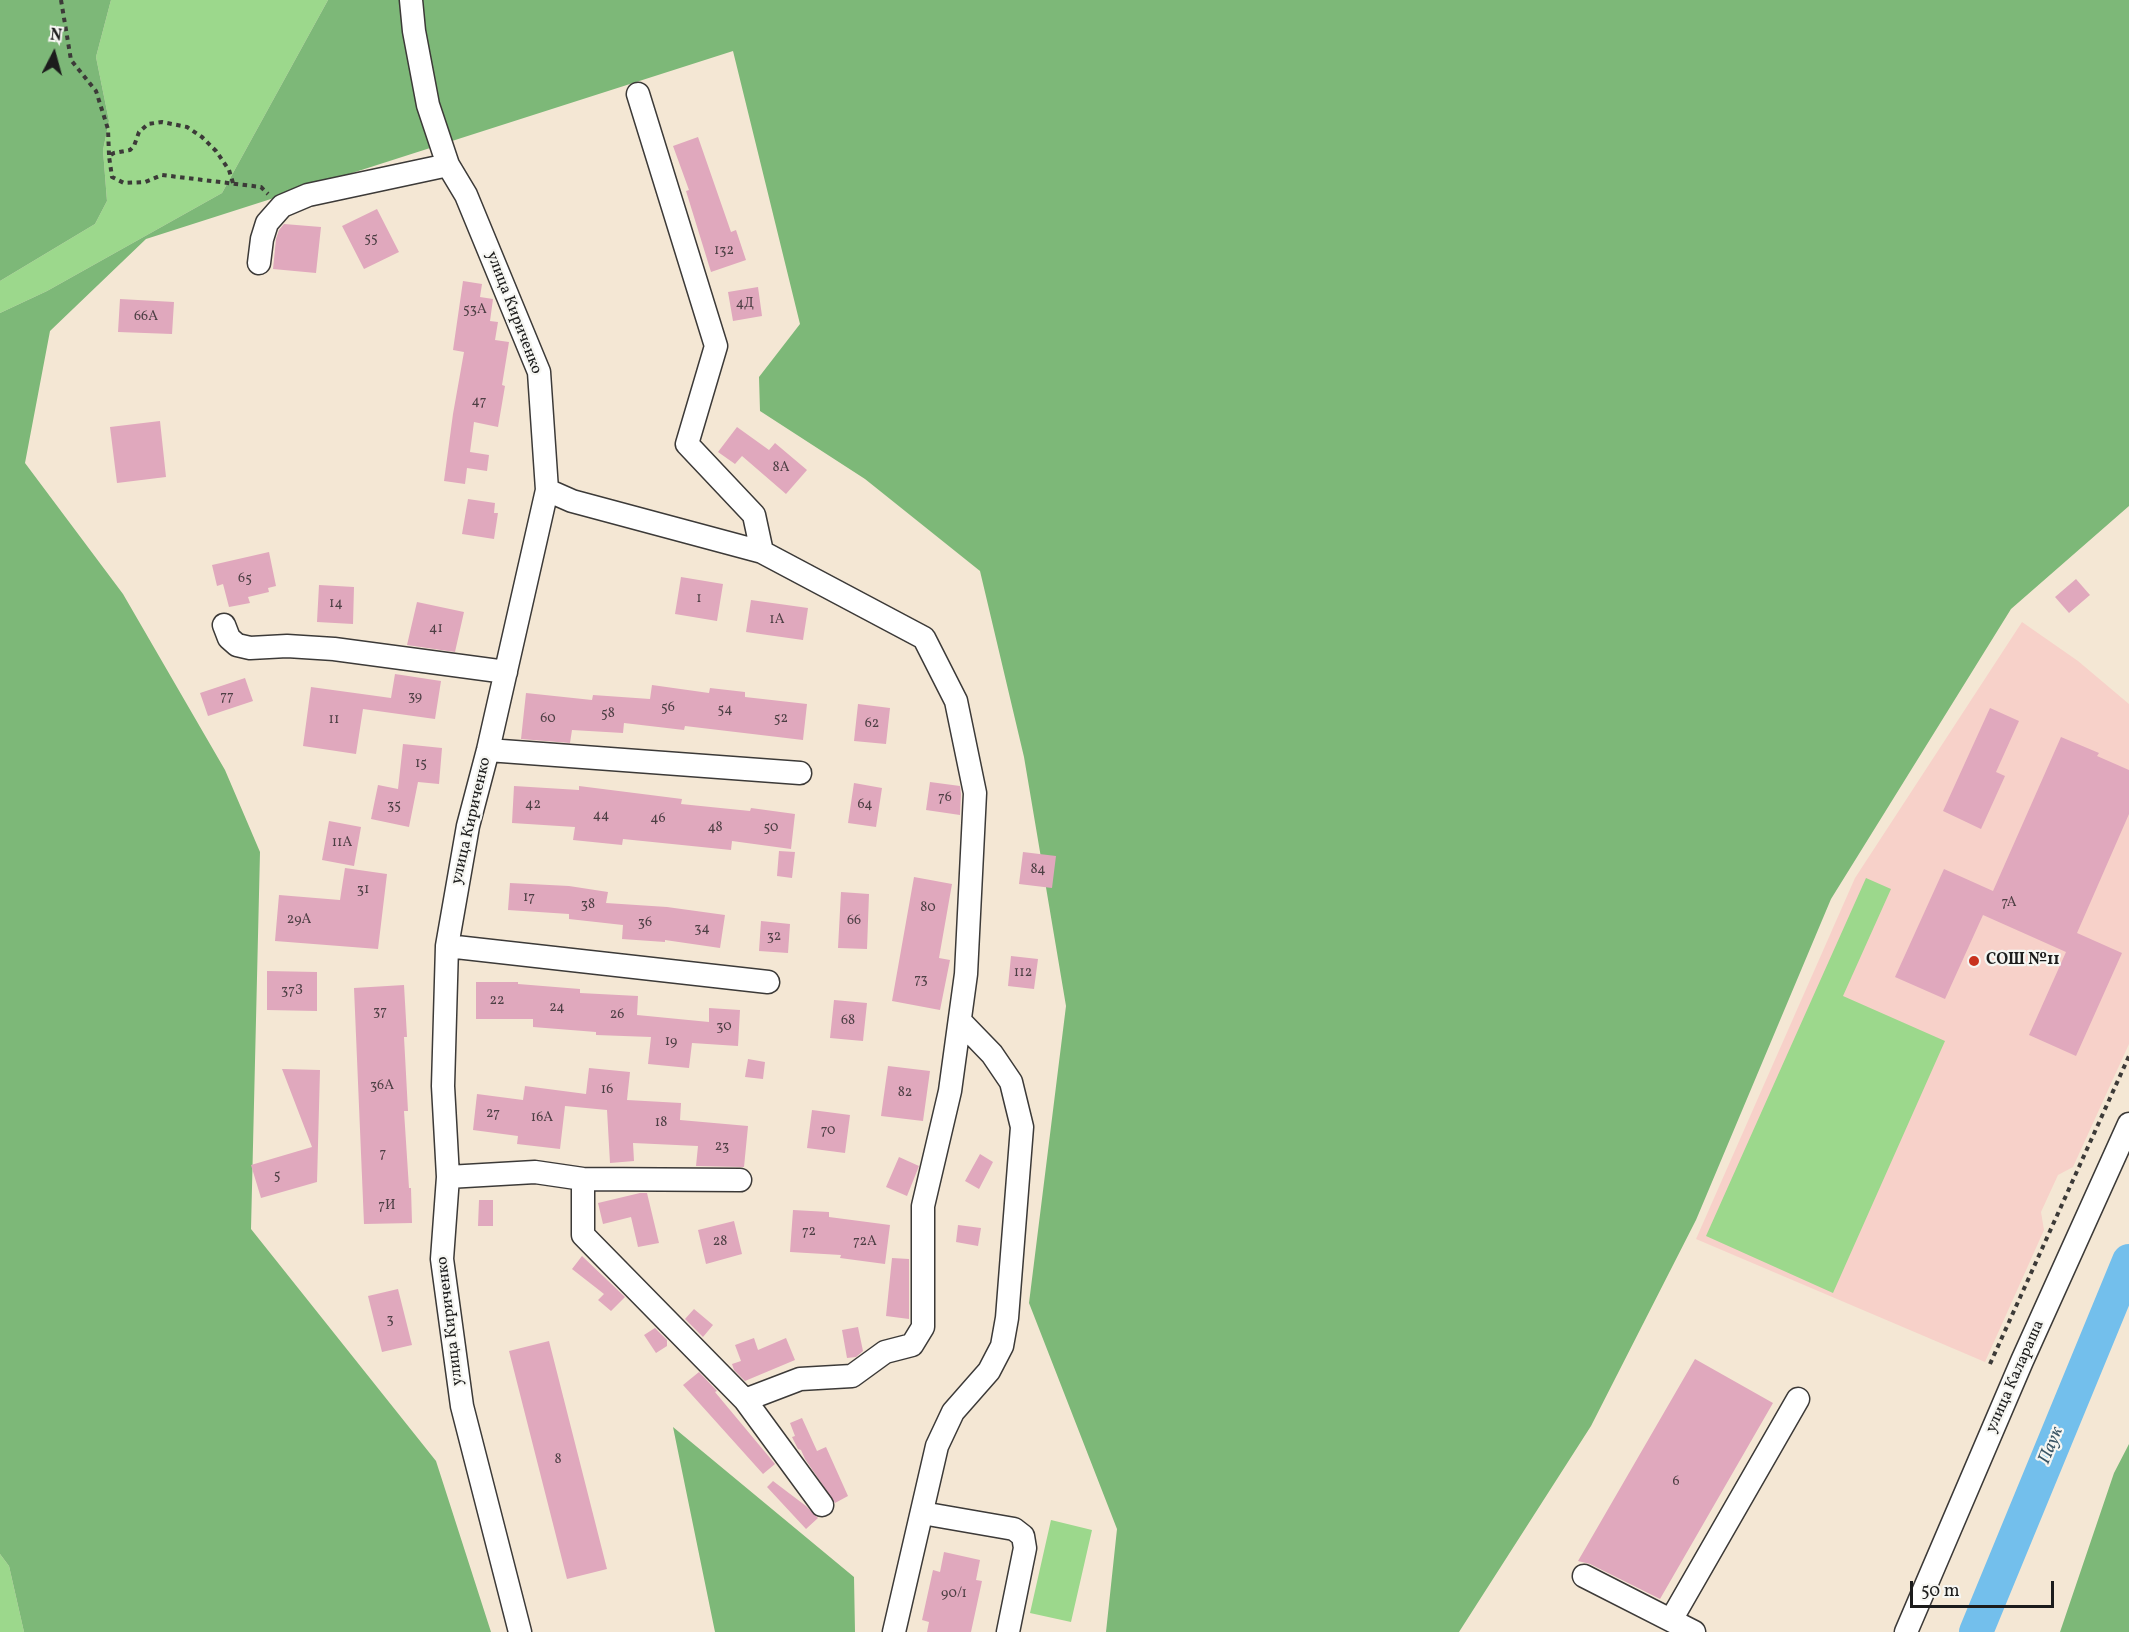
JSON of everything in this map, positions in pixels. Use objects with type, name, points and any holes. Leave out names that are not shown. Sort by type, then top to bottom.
[{"type":"street","name":"улица Кириченко","points":[[411,0],[414,31],[428,105],[448,165],[466,195],[539,372],[547,490],[488,750],[468,826],[447,946],[443,1086],[448,1177],[442,1259],[462,1406],[520,1632]]},
{"type":"street","points":[[638,94],[716,346],[687,444],[754,515],[762,552]]},
{"type":"street","points":[[259,263],[267,223],[282,206],[308,195],[448,165]]},
{"type":"street","points":[[547,490],[572,501],[762,552],[924,638],[956,701],[975,793],[966,974],[950,1091],[923,1206],[922,1327],[912,1345],[885,1352],[852,1376],[800,1379],[745,1400]]},
{"type":"street","points":[[224,624],[229,638],[237,645],[250,648],[286,646],[334,649],[506,672]]},
{"type":"street","points":[[488,750],[800,773]]},
{"type":"street","points":[[447,946],[768,982]]},
{"type":"street","points":[[894,1632],[937,1446],[953,1412],[989,1371],[1002,1346],[1007,1318],[1022,1127],[1011,1082],[992,1054],[960,1021]]},
{"type":"street","name":"улица Калараша","points":[[1906,1632],[2022,1361],[2129,1124]]},
{"type":"street","points":[[448,1177],[535,1172],[583,1179],[740,1180]]},
{"type":"street","points":[[583,1179],[583,1235],[745,1400],[822,1505]]},
{"type":"street","points":[[1671,1620],[1798,1399]]},
{"type":"street","points":[[922,1513],[1014,1529],[1023,1536],[1025,1548],[1008,1632]]},
{"type":"street","points":[[1584,1576],[1695,1632]]},
{"type":"path","points":[[60,0],[72,60],[96,91],[108,129],[112,177],[124,183],[146,182],[162,175],[261,187],[282,206]]},
{"type":"path","points":[[109,156],[130,150],[139,132],[148,124],[162,122],[179,125],[202,136],[216,151],[229,170],[233,183]]},
{"type":"path","points":[[1990,1364],[2129,1056]]},
{"type":"shaded area","name":"СОШ №11","points":[[2022,622],[2078,661],[2129,704],[2129,1044],[2073,1167],[2058,1175],[2041,1212],[2044,1230],[1985,1362],[1696,1239],[1855,878]]},
{"type":"green space","points":[[0,0],[111,0],[96,57],[109,121],[103,150],[107,201],[95,224],[0,281]]},
{"type":"green space","points":[[111,0],[328,0],[222,193],[47,291],[0,313],[0,281],[95,224],[107,201],[103,150],[109,121],[96,57]]},
{"type":"green space","points":[[328,0],[2129,0],[2129,506],[2011,609],[1831,899],[1696,1220],[1591,1426],[1459,1632],[1106,1632],[1117,1529],[1029,1303],[1066,1006],[1024,757],[980,571],[865,479],[760,411],[759,377],[800,324],[733,51],[146,239],[50,331],[25,463],[123,594],[225,770],[260,852],[251,1229],[436,1461],[491,1632],[24,1632],[9,1566],[0,1554],[0,313],[47,291],[222,193]]},
{"type":"green space","points":[[1866,878],[1891,889],[1843,996],[1945,1041],[1833,1293],[1706,1236]]},
{"type":"green space","points":[[673,1427],[854,1577],[855,1632],[715,1632]]},
{"type":"green space","points":[[2129,1444],[2129,1632],[2060,1632],[2114,1473]]},
{"type":"green space","points":[[1051,1520],[1092,1530],[1071,1622],[1030,1613]]},
{"type":"green space","points":[[0,1554],[9,1566],[24,1632],[0,1632]]},
{"type":"building","points":[[698,137],[731,232],[736,230],[746,260],[711,272],[686,191],[689,190],[673,146]]},
{"type":"building","points":[[377,209],[399,252],[364,269],[342,226]]},
{"type":"building","points":[[284,224],[321,227],[316,273],[273,269],[276,239]]},
{"type":"building","points":[[463,281],[482,284],[480,297],[493,299],[490,321],[498,322],[495,340],[509,342],[498,427],[474,422],[470,452],[489,455],[487,471],[467,468],[465,484],[444,481],[464,352],[453,350]]},
{"type":"building","points":[[758,287],[762,316],[733,321],[728,292]]},
{"type":"building","points":[[120,299],[174,302],[172,334],[118,332]]},
{"type":"building","points":[[160,421],[166,477],[117,483],[110,427]]},
{"type":"building","points":[[737,427],[769,450],[775,443],[807,470],[786,494],[742,456],[735,464],[718,452]]},
{"type":"building","points":[[468,499],[495,503],[494,513],[498,513],[494,539],[462,534]]},
{"type":"building","points":[[269,552],[276,586],[268,588],[269,592],[248,597],[250,603],[229,607],[223,584],[217,586],[212,565]]},
{"type":"building","points":[[681,577],[723,584],[717,621],[675,614]]},
{"type":"building","points":[[2076,579],[2090,595],[2069,613],[2055,597]]},
{"type":"building","points":[[319,585],[354,587],[353,624],[317,622]]},
{"type":"building","points":[[751,600],[808,608],[803,640],[746,632]]},
{"type":"building","points":[[417,602],[464,612],[455,652],[407,645]]},
{"type":"building","points":[[395,674],[441,681],[435,719],[363,709],[356,754],[303,746],[311,687],[391,698]]},
{"type":"building","points":[[245,678],[253,701],[208,716],[200,693]]},
{"type":"building","points":[[652,685],[709,693],[710,688],[745,692],[745,697],[807,704],[803,740],[685,726],[684,730],[624,723],[623,733],[572,730],[570,743],[521,739],[526,693],[592,700],[593,695],[650,699]]},
{"type":"building","points":[[858,704],[890,708],[886,744],[854,741]]},
{"type":"building","points":[[1990,708],[2019,721],[1996,772],[2005,776],[1981,829],[1943,811]]},
{"type":"building","points":[[2061,737],[2099,753],[2097,756],[2129,770],[2129,814],[2077,933],[2122,953],[2076,1056],[2029,1035],[2066,952],[1983,915],[1945,999],[1895,977],[1944,869],[1993,891]]},
{"type":"building","points":[[403,744],[442,748],[439,784],[418,782],[409,827],[371,819],[378,785],[398,789]]},
{"type":"building","points":[[930,782],[960,786],[960,815],[926,810]]},
{"type":"building","points":[[854,783],[882,788],[876,827],[848,823]]},
{"type":"building","points":[[514,786],[579,790],[579,786],[682,799],[681,804],[750,811],[751,808],[795,814],[791,849],[732,841],[731,850],[623,839],[622,845],[573,840],[575,827],[512,823]]},
{"type":"building","points":[[329,821],[361,827],[354,866],[322,860]]},
{"type":"building","points":[[779,851],[795,852],[792,878],[777,876]]},
{"type":"building","points":[[1023,852],[1056,856],[1052,888],[1019,884]]},
{"type":"building","points":[[345,868],[387,874],[378,949],[275,941],[279,895],[340,900]]},
{"type":"building","points":[[914,877],[952,884],[939,958],[950,960],[940,1010],[892,1001]]},
{"type":"building","points":[[510,883],[569,886],[608,892],[606,903],[667,907],[725,915],[720,948],[665,940],[665,942],[622,939],[623,925],[569,919],[569,914],[508,910]]},
{"type":"building","points":[[841,892],[869,894],[867,949],[838,948]]},
{"type":"building","points":[[761,921],[790,924],[788,953],[759,951]]},
{"type":"building","points":[[1011,956],[1038,959],[1034,989],[1008,986]]},
{"type":"building","points":[[267,971],[317,972],[317,1011],[267,1010]]},
{"type":"building","points":[[476,982],[518,982],[518,984],[580,989],[580,993],[638,996],[637,1015],[709,1022],[709,1008],[740,1010],[738,1046],[692,1043],[689,1068],[648,1064],[651,1037],[596,1035],[596,1032],[533,1027],[533,1019],[476,1019]]},
{"type":"building","points":[[404,985],[408,1111],[404,1111],[412,1223],[364,1224],[354,988]]},
{"type":"building","points":[[834,1000],[867,1003],[863,1041],[830,1038]]},
{"type":"building","points":[[748,1059],[765,1062],[763,1079],[745,1077]]},
{"type":"building","points":[[888,1066],[930,1071],[923,1121],[881,1116]]},
{"type":"building","points":[[589,1068],[630,1072],[627,1100],[681,1103],[680,1120],[748,1126],[744,1167],[696,1166],[698,1146],[633,1143],[634,1161],[610,1163],[607,1110],[565,1106],[560,1149],[517,1144],[518,1136],[473,1130],[477,1094],[523,1100],[525,1086],[586,1094]]},
{"type":"building","points":[[282,1069],[320,1070],[317,1182],[261,1198],[251,1165],[312,1147]]},
{"type":"building","points":[[812,1110],[850,1115],[845,1153],[807,1148]]},
{"type":"building","points":[[980,1154],[993,1162],[979,1189],[965,1181]]},
{"type":"building","points":[[899,1157],[919,1166],[907,1196],[886,1187]]},
{"type":"building","points":[[647,1193],[659,1243],[638,1247],[631,1217],[603,1224],[598,1203]]},
{"type":"building","points":[[479,1200],[493,1200],[493,1226],[478,1226]]},
{"type":"building","points":[[793,1210],[829,1212],[829,1217],[890,1225],[885,1264],[840,1258],[841,1255],[790,1252]]},
{"type":"building","points":[[734,1221],[742,1254],[706,1264],[698,1230]]},
{"type":"building","points":[[958,1225],[981,1228],[978,1246],[956,1242]]},
{"type":"building","points":[[582,1256],[625,1297],[611,1311],[598,1300],[604,1294],[572,1269]]},
{"type":"building","points":[[892,1258],[909,1259],[909,1319],[886,1316]]},
{"type":"building","points":[[398,1289],[412,1345],[382,1352],[368,1296]]},
{"type":"building","points":[[694,1309],[713,1325],[703,1337],[685,1319]]},
{"type":"building","points":[[858,1327],[863,1351],[856,1357],[847,1358],[842,1330]]},
{"type":"building","points":[[655,1328],[667,1340],[667,1346],[656,1353],[644,1335]]},
{"type":"building","points":[[754,1338],[758,1350],[786,1338],[795,1360],[745,1381],[734,1370],[732,1364],[741,1361],[735,1345]]},
{"type":"building","points":[[549,1341],[607,1569],[567,1579],[509,1351]]},
{"type":"building","points":[[1695,1359],[1773,1403],[1660,1599],[1590,1564],[1578,1561]]},
{"type":"building","points":[[699,1372],[775,1464],[763,1474],[683,1385]]},
{"type":"building","points":[[802,1418],[817,1451],[826,1447],[848,1496],[835,1503],[792,1437],[795,1436],[790,1423]]},
{"type":"building","points":[[773,1481],[818,1518],[806,1529],[767,1487]]},
{"type":"building","points":[[944,1552],[980,1560],[976,1580],[982,1581],[971,1632],[927,1632],[929,1622],[922,1620],[933,1570],[940,1572]]},
{"type":"waterway","name":"Паук","points":[[1976,1632],[2129,1261]]},
{"type":"place","name":"СОШ №11","points":[[1974,961]]}]
